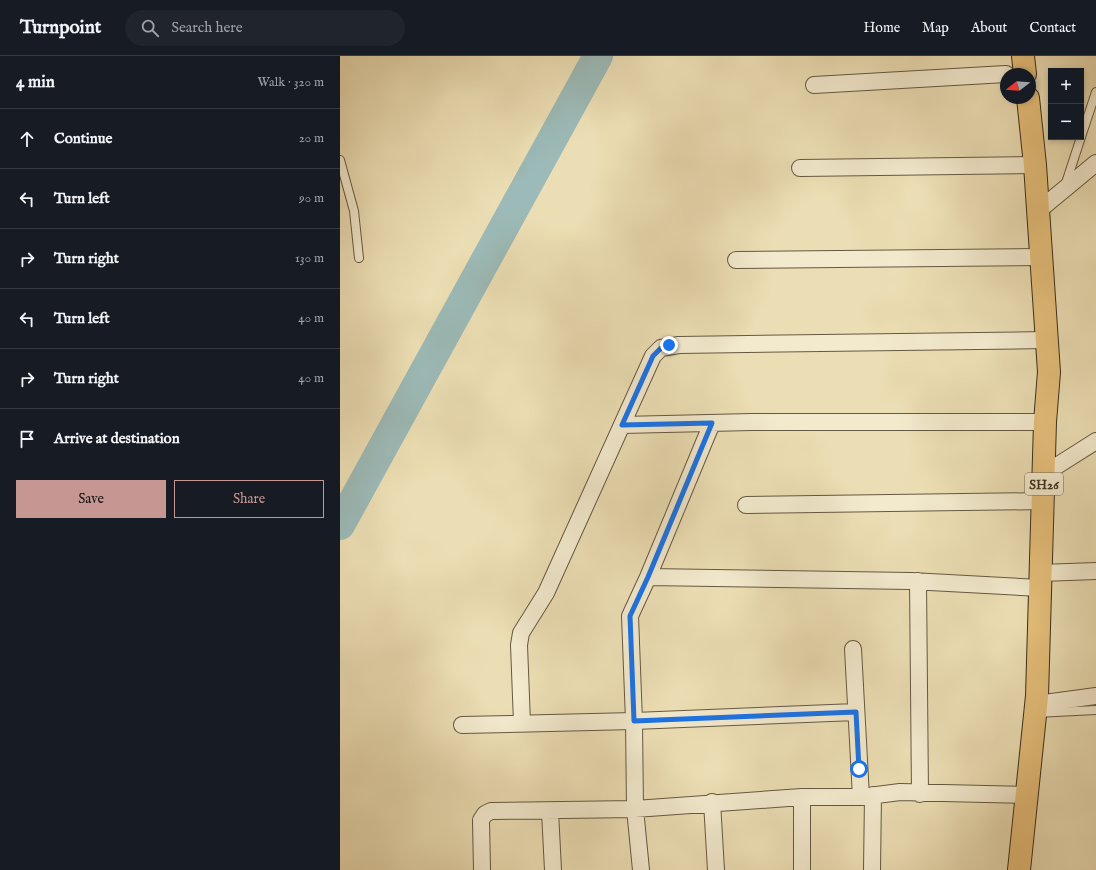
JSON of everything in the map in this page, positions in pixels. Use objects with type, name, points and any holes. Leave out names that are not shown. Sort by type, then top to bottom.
[{"type":"main road","name":"SH26","points":[[1019,870],[1036,709],[1044,501],[1045,422],[1048,372],[1035,165],[1029,104]]},
{"type":"street","points":[[814,85],[1000,71]]},
{"type":"street","points":[[1038,211],[1096,163]]},
{"type":"street","points":[[800,168],[1035,165]]},
{"type":"street","points":[[736,260],[1041,257]]},
{"type":"street","points":[[522,723],[519,645],[521,633],[546,594],[653,356],[661,348],[669,345],[1046,340]]},
{"type":"street","points":[[622,425],[712,423],[1045,422]]},
{"type":"street","points":[[641,870],[635,809],[634,721],[630,616],[648,577],[712,423]]},
{"type":"street","points":[[1044,474],[1096,441]]},
{"type":"street","points":[[746,505],[1044,501]]},
{"type":"street","points":[[648,577],[918,581],[1041,581],[1096,571]]},
{"type":"street","points":[[918,581],[920,794]]},
{"type":"street","points":[[853,649],[856,712],[867,796],[874,809],[872,870]]},
{"type":"street","points":[[1036,709],[1096,696]]},
{"type":"street","points":[[462,725],[634,721],[856,712]]},
{"type":"street","points":[[482,870],[481,820],[485,814],[491,811],[635,809],[712,802],[802,797],[867,796],[900,792],[920,794],[1026,795]]},
{"type":"street","points":[[802,797],[802,870]]},
{"type":"street","points":[[712,802],[716,870]]},
{"type":"street","points":[[550,811],[553,870]]},
{"type":"lane","points":[[1084,128],[1096,92]]},
{"type":"lane","points":[[1063,191],[1080,140]]},
{"type":"lane","points":[[340,160],[354,211],[359,258]]},
{"type":"lane","points":[[1036,709],[1096,710]]},
{"type":"waterway","points":[[340,525],[598,56]]},
{"type":"route","points":[[669,345],[661,348],[653,356],[622,425],[712,423],[648,577],[630,616],[634,721],[856,712],[859,769]]}]
